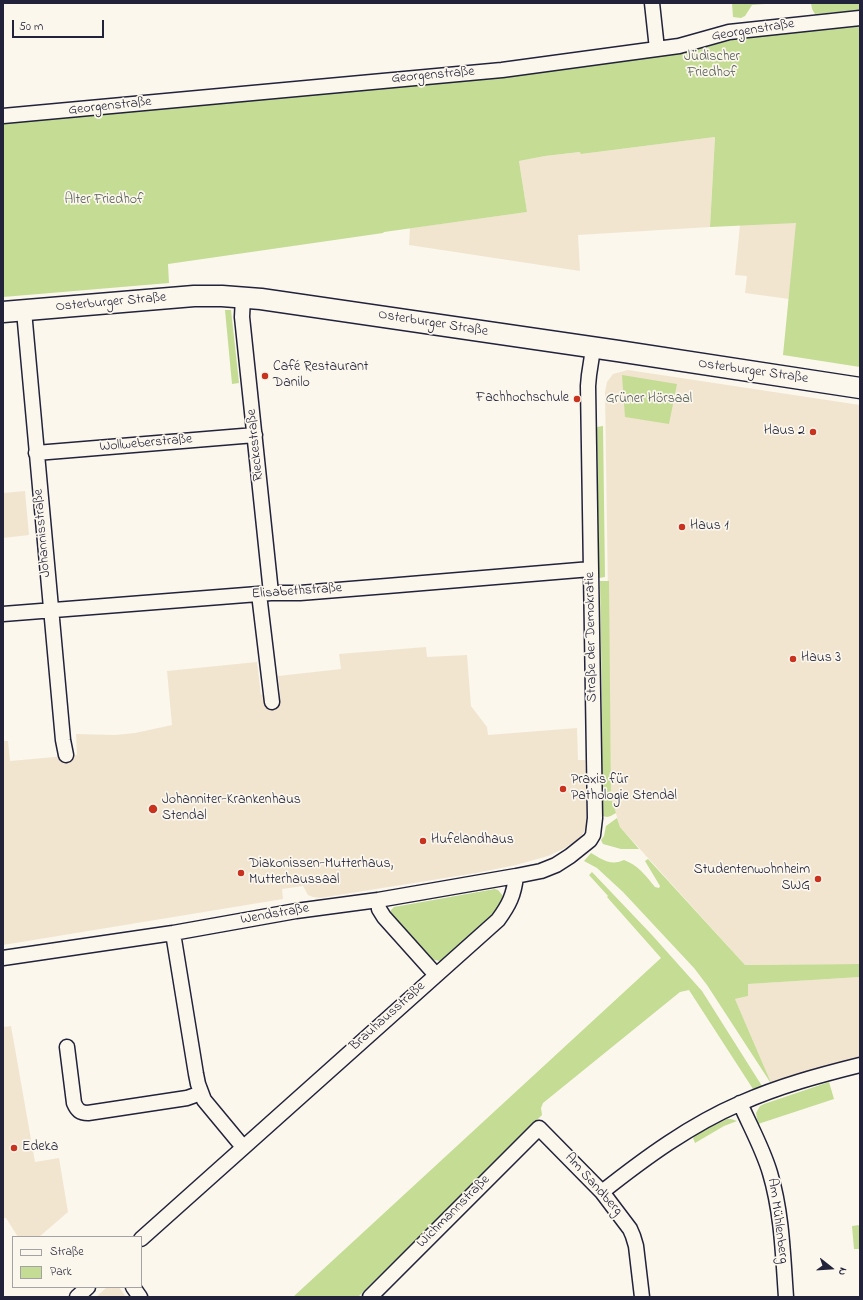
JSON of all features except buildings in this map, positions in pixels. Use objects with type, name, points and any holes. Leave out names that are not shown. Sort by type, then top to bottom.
[{"type":"street","points":[[652,3],[657,49]]},
{"type":"street","name":"Georgenstraße","points":[[3,116],[502,70],[679,46],[729,32],[860,18]]},
{"type":"street","name":"Osterburger Straße","points":[[3,312],[194,296],[222,296],[291,303],[860,388]]},
{"type":"street","name":"Rieckestraße","points":[[243,298],[242,317],[255,435],[272,702]]},
{"type":"street","name":"Johannisstraße","points":[[24,310],[50,610],[63,740],[66,756]]},
{"type":"street","name":"Straße der Demokratie","points":[[516,876],[541,871],[556,865],[583,846],[593,835],[595,818],[588,386],[593,349]]},
{"type":"street","name":"Wollweberstraße","points":[[36,453],[255,435]]},
{"type":"street","name":"Elisabethstraße","points":[[3,614],[387,586],[591,569]]},
{"type":"street","name":"Wendstraße","points":[[3,958],[173,933],[296,911],[378,900],[516,876]]},
{"type":"street","name":"Brauhausstraße","points":[[142,1239],[498,920],[510,903],[515,889],[516,876]]},
{"type":"street","points":[[378,900],[379,909],[384,918],[436,975]]},
{"type":"street","points":[[173,933],[196,1074],[201,1093],[210,1109],[244,1147]]},
{"type":"street","points":[[67,1047],[74,1102],[77,1109],[82,1113],[187,1098],[201,1093]]},
{"type":"street","points":[[602,1192],[630,1169],[686,1132],[740,1103],[792,1084],[860,1065]]},
{"type":"street","name":"Am Mühlenberg","points":[[740,1103],[764,1155],[775,1194],[786,1297]]},
{"type":"street","name":"Am Sandberg","points":[[539,1128],[602,1192],[625,1221],[633,1236],[636,1246],[642,1297]]},
{"type":"street","name":"Wichmannstraße","points":[[370,1297],[539,1128]]},
{"type":"street","points":[[77,1297],[87,1288]]},
{"type":"street","points":[[134,1288],[140,1297]]},
{"type":"shaded area","points":[[715,137],[710,227],[578,235],[580,271],[409,245],[410,228],[527,212],[519,161],[545,156],[581,152],[581,154]]},
{"type":"shaded area","points":[[797,222],[789,299],[745,293],[747,276],[735,275],[740,225]]},
{"type":"shaded area","points":[[628,370],[860,405],[860,964],[745,965],[620,827],[611,797],[605,392],[607,382],[613,374]]},
{"type":"shaded area","points":[[25,491],[29,535],[3,538],[3,493]]},
{"type":"shaded area","name":"Johanniter-Krankenhaus Stendal","points":[[426,647],[427,657],[467,655],[471,706],[487,727],[488,735],[577,728],[578,760],[585,760],[587,820],[586,828],[580,838],[565,848],[548,856],[516,865],[476,873],[320,898],[308,895],[303,886],[282,889],[283,899],[3,945],[3,741],[8,741],[10,761],[77,755],[76,734],[115,735],[135,733],[172,725],[167,671],[257,662],[261,695],[280,693],[278,676],[341,669],[339,654]]},
{"type":"shaded area","points":[[860,977],[860,1058],[772,1085],[735,999],[748,996],[747,984]]},
{"type":"shaded area","points":[[11,1026],[35,1162],[59,1158],[68,1212],[40,1236],[17,1236],[6,1218],[3,1218],[3,1027]]},
{"type":"shaded area","points":[[106,1288],[120,1288],[126,1297],[96,1297]]},
{"type":"green space","points":[[732,3],[778,3],[752,5],[745,16],[741,18],[733,17]]},
{"type":"green space","points":[[811,3],[860,3],[860,10],[815,14]]},
{"type":"green space","name":"Alter Friedhof","points":[[860,26],[860,367],[783,355],[796,223],[710,227],[715,137],[581,154],[580,152],[545,156],[519,161],[527,212],[168,264],[169,283],[3,297],[3,122],[529,74],[683,53],[736,39]]},
{"type":"green space","points":[[225,310],[231,310],[239,383],[232,384]]},
{"type":"green space","name":"Grüner Hörsaal","points":[[622,375],[677,384],[669,424],[625,417]]},
{"type":"green space","points":[[603,426],[605,577],[599,578],[597,427]]},
{"type":"green space","points":[[600,581],[609,581],[611,797],[616,813],[607,817],[602,815],[600,749],[602,705]]},
{"type":"green space","points":[[617,818],[620,827],[639,849],[621,849],[603,844],[601,840],[604,836],[606,826]]},
{"type":"green space","points":[[591,853],[599,858],[611,862],[619,862],[624,860],[629,862],[641,871],[655,887],[659,888],[660,886],[645,861],[648,859],[745,965],[860,964],[860,977],[748,984],[748,996],[735,999],[772,1085],[707,985],[694,968],[623,892],[597,868],[584,861]]},
{"type":"green space","points":[[592,872],[652,935],[702,991],[762,1086],[753,1089],[689,990],[680,992],[543,1103],[541,1108],[542,1115],[358,1297],[293,1297],[661,958],[589,875]]},
{"type":"green space","points":[[495,889],[498,890],[504,897],[501,906],[444,960],[440,961],[430,959],[390,914],[394,907]]},
{"type":"green space","points":[[829,1082],[834,1099],[758,1124],[756,1113],[760,1106]]},
{"type":"green space","points":[[727,1119],[737,1121],[724,1126],[695,1143],[693,1138],[697,1134]]},
{"type":"green space","points":[[860,1225],[860,1249],[854,1249],[852,1226]]},
{"type":"place","name":"Café Restaurant Danilo","points":[[265,376]]},
{"type":"place","name":"Fachhochschule","points":[[577,399]]},
{"type":"place","name":"Haus 2","points":[[813,432]]},
{"type":"place","name":"Haus 1","points":[[682,527]]},
{"type":"place","name":"Haus 3","points":[[793,659]]},
{"type":"place","name":"Praxis für Pathologie Stendal","points":[[563,789]]},
{"type":"place","name":"Johanniter-Krankenhaus Stendal","points":[[153,809]]},
{"type":"place","name":"Hufelandhaus","points":[[423,841]]},
{"type":"place","name":"Diakonissen-Mutterhaus, Mutterhaussaal","points":[[241,873]]},
{"type":"place","name":"Studentenwohnheim SWG","points":[[818,879]]},
{"type":"place","name":"Edeka","points":[[14,1148]]},
{"type":"park label","name":"Jüdischer Friedhof","points":[[712,66]]}]
